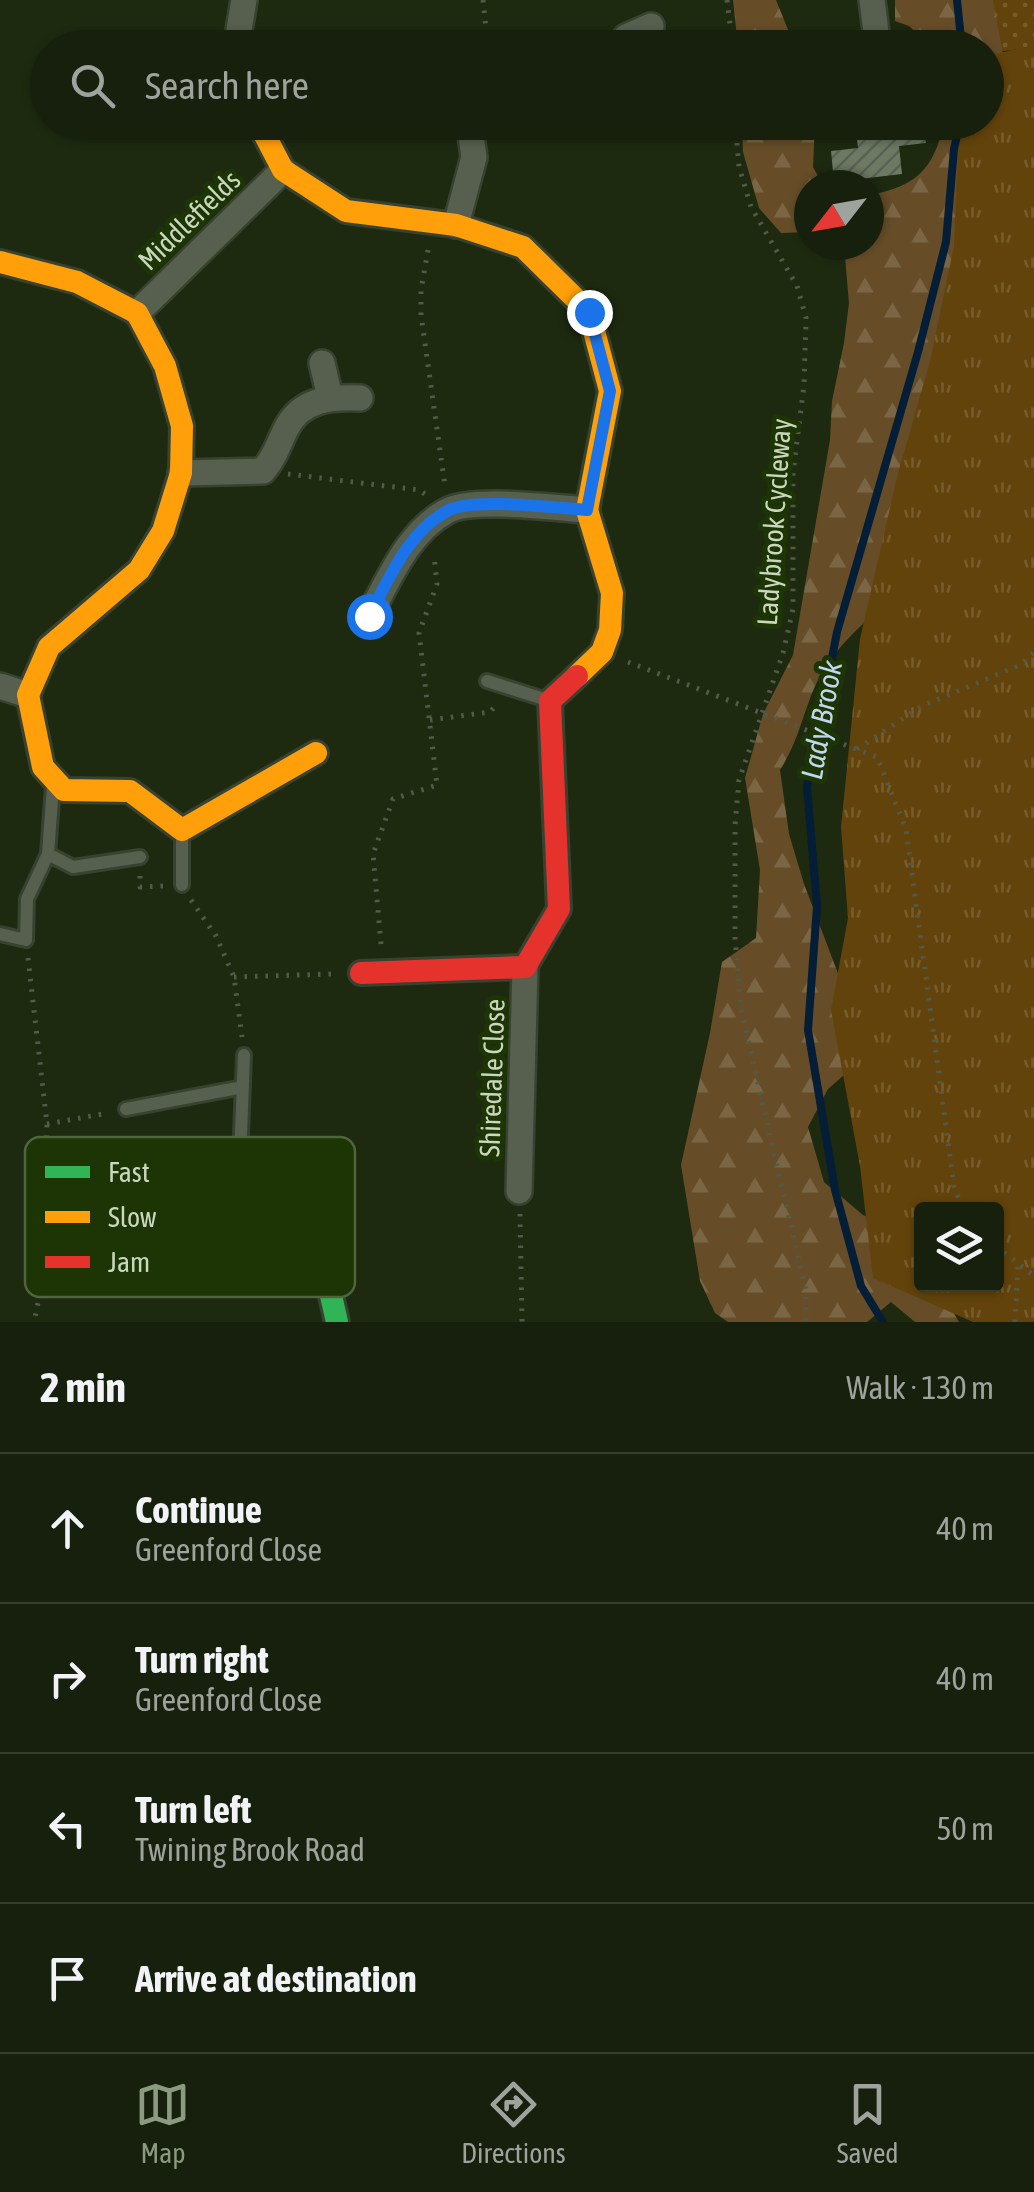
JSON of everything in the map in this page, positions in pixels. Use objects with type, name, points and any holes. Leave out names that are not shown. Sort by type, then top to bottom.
[{"type":"street","points":[[239,30],[244,0]]},
{"type":"street","points":[[872,0],[876,30]]},
{"type":"street","points":[[642,30],[651,26]]},
{"type":"street","points":[[267,140],[283,170],[346,211],[445,224],[523,247],[589,312],[610,391],[587,510],[612,593],[610,630],[602,652],[550,700],[559,909],[525,967],[372,973]]},
{"type":"street","points":[[445,224],[474,157],[472,140]]},
{"type":"street","name":"Middlefields","points":[[137,313],[283,170]]},
{"type":"street","points":[[0,262],[77,282],[137,313],[165,366],[182,426],[181,474],[163,531],[139,570],[50,647],[28,694],[43,768],[64,790],[130,791],[182,830],[316,753]]},
{"type":"street","points":[[322,363],[330,397]]},
{"type":"street","points":[[181,474],[263,471],[276,456],[295,414],[330,397],[360,398]]},
{"type":"street","points":[[369,616],[402,555],[440,516],[469,504],[587,510]]},
{"type":"street","points":[[0,686],[28,694]]},
{"type":"street","name":"Shiredale Close","points":[[519,1191],[525,967]]},
{"type":"street","points":[[331,1297],[337,1322]]},
{"type":"lane","points":[[486,681],[550,700]]},
{"type":"lane","points":[[0,934],[26,940],[27,899],[48,854],[54,779]]},
{"type":"lane","points":[[182,830],[182,886]]},
{"type":"lane","points":[[48,854],[73,868],[140,858]]},
{"type":"lane","points":[[241,1137],[244,1054]]},
{"type":"lane","points":[[126,1110],[243,1087]]},
{"type":"path","points":[[483,0],[486,30]]},
{"type":"path","points":[[728,0],[731,30]]},
{"type":"path","name":"Ladybrook Cycleway","points":[[737,140],[750,207],[797,286],[806,318],[804,385],[793,473],[793,608],[783,654],[739,780],[734,826],[735,938],[741,1009],[806,1291],[806,1322]]},
{"type":"path","points":[[234,977],[372,973],[373,854],[392,799],[437,785],[420,633],[436,584],[440,516],[421,290],[445,224]]},
{"type":"path","points":[[263,471],[418,490],[440,516]]},
{"type":"path","points":[[602,652],[877,757],[906,829],[954,1186],[960,1202]]},
{"type":"path","points":[[857,749],[922,706],[1020,665],[1034,652]]},
{"type":"path","points":[[430,720],[490,712],[508,688]]},
{"type":"path","points":[[140,858],[140,887],[182,886],[216,936],[234,977],[244,1054]]},
{"type":"path","points":[[26,940],[46,1137]]},
{"type":"path","points":[[47,1124],[126,1110]]},
{"type":"path","points":[[519,1191],[522,1322]]},
{"type":"path","points":[[1004,1253],[1034,1276]]},
{"type":"path","points":[[1015,1322],[1018,1264]]},
{"type":"path","points":[[34,1322],[40,1297]]},
{"type":"green space","points":[[733,0],[776,0],[788,30],[736,30]]},
{"type":"green space","points":[[895,0],[993,0],[999,30],[913,30],[895,21]]},
{"type":"green space","points":[[960,0],[1034,0],[1034,45],[1004,51],[1004,30],[976,30]]},
{"type":"green space","points":[[1034,45],[887,603],[853,633],[825,668],[780,770],[789,834],[839,976],[844,1075],[828,1089],[808,1127],[824,1182],[863,1215],[881,1223],[914,1272],[914,1292],[942,1292],[959,1322],[915,1322],[891,1302],[867,1322],[728,1322],[715,1313],[700,1281],[681,1165],[722,962],[756,938],[760,870],[745,778],[763,714],[793,655],[844,343],[849,303],[845,260],[884,260],[884,191],[911,181],[928,164],[940,140],[1004,140],[1004,54]]},
{"type":"green space","points":[[1034,45],[1034,1322],[973,1322],[873,1278],[860,1166],[831,1010],[848,918],[841,827],[860,639],[897,477],[930,361],[954,246],[958,140],[1004,140],[1004,52]]},
{"type":"green space","points":[[743,140],[814,140],[815,170],[794,170],[794,233],[781,233],[759,208]]},
{"type":"building","points":[[857,140],[926,143],[899,146],[902,174],[884,176],[884,170],[833,170],[831,151],[858,148]]},
{"type":"waterway","name":"Lady Brook","points":[[957,0],[960,30]]},
{"type":"waterway","name":"Lady Brook","points":[[883,1322],[861,1286],[835,1190],[808,1030],[817,906],[807,787],[837,632],[946,242],[956,140]]},
{"type":"traffic: fast","points":[[331,1297],[337,1322]]},
{"type":"traffic: slow","points":[[267,140],[283,170],[346,211],[456,225],[523,247],[589,312],[610,391],[587,510],[612,593],[610,630],[602,652],[577,676]]},
{"type":"traffic: slow","points":[[0,262],[77,282],[137,313],[165,366],[182,426],[181,473],[163,531],[139,570],[49,647],[28,695],[43,767],[64,790],[130,791],[182,830],[316,753]]},
{"type":"traffic: jam","points":[[361,973],[525,967],[559,909],[550,701],[577,676]]},
{"type":"route","points":[[369,616],[402,555],[424,528],[449,509],[469,504],[587,510],[610,391],[589,312]]}]
